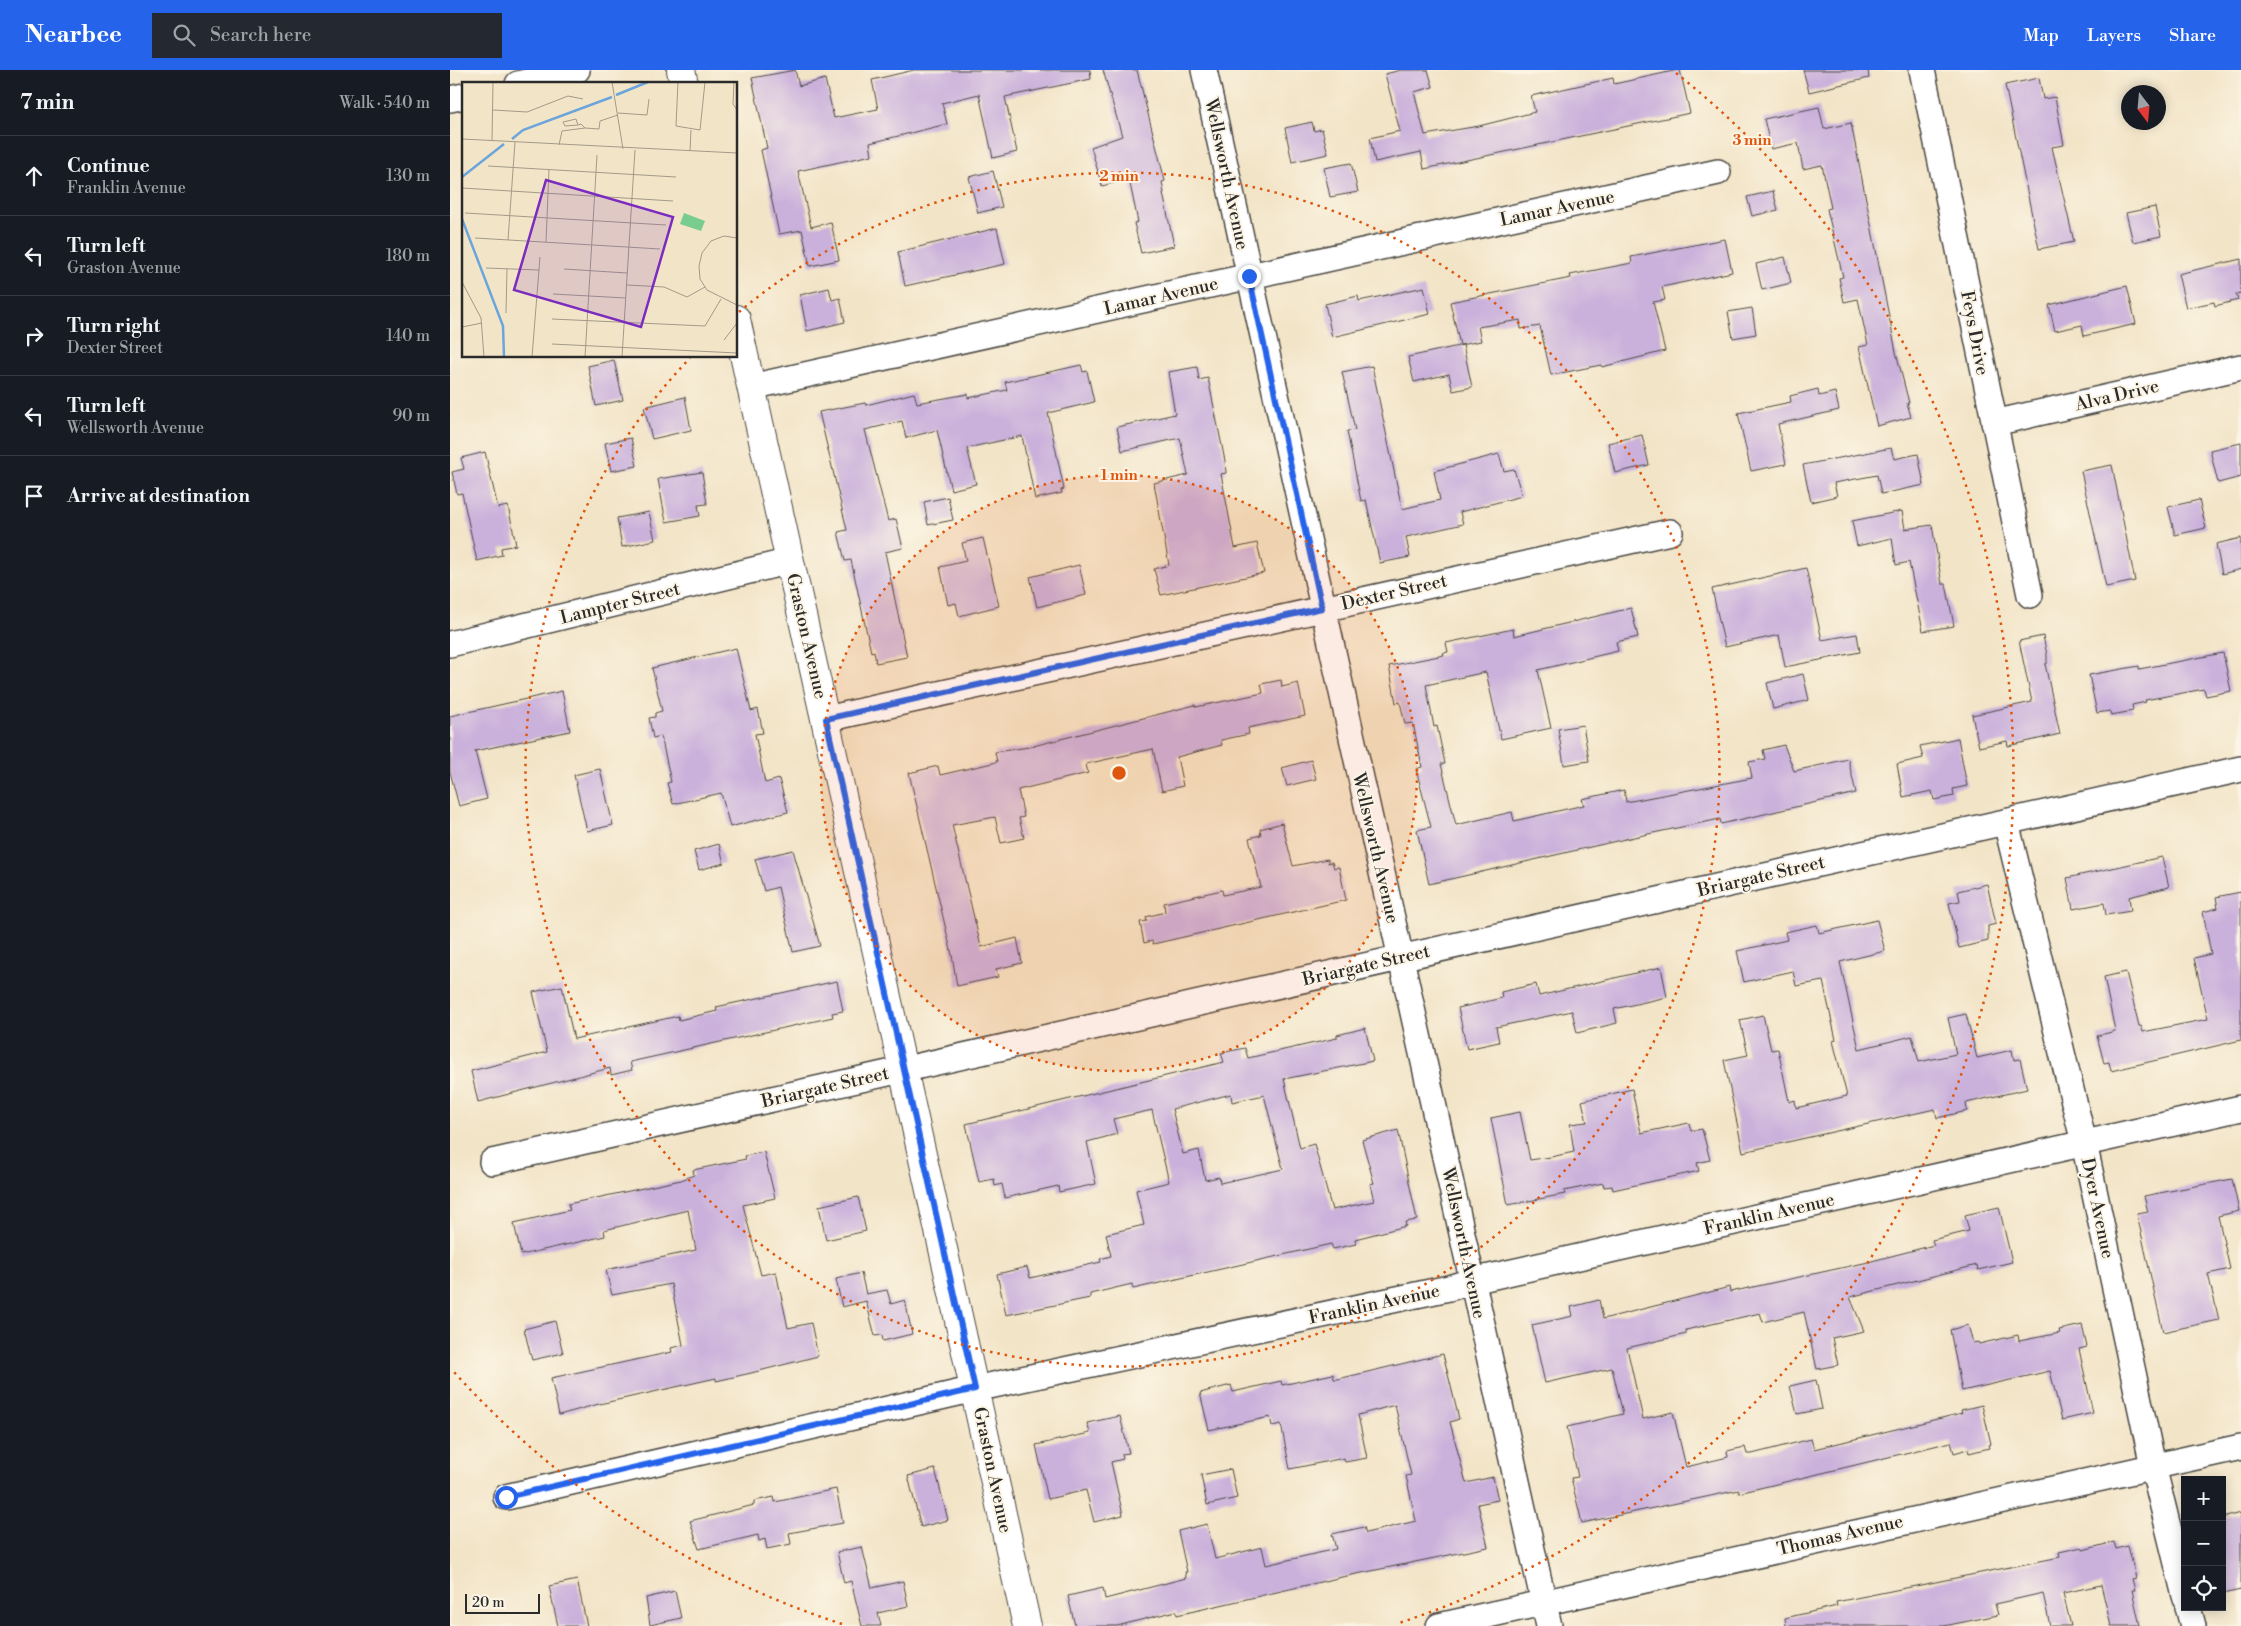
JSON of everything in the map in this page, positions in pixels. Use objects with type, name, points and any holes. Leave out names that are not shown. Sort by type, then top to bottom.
[{"type":"street","points":[[526,82],[577,70]]},
{"type":"street","name":"Wellsworth Avenue","points":[[1204,70],[1547,1615]]},
{"type":"street","name":"Feys Drive","points":[[1922,70],[2030,596]]},
{"type":"street","name":"Lamar Avenue","points":[[751,387],[1718,172]]},
{"type":"street","name":"Graston Avenue","points":[[738,328],[1027,1626]]},
{"type":"street","name":"Alva Drive","points":[[1994,423],[2241,367]]},
{"type":"street","name":"Dexter Street","points":[[826,719],[1670,532]]},
{"type":"street","name":"Lampter Street","points":[[450,644],[790,561]]},
{"type":"street","name":"Briargate Street","points":[[492,1162],[1358,966],[1401,959],[1450,945],[2241,769]]},
{"type":"street","name":"Dyer Avenue","points":[[2006,822],[2084,1143],[2153,1466],[2181,1580]]},
{"type":"street","name":"Franklin Avenue","points":[[506,1497],[975,1389],[1449,1288],[1472,1281],[2241,1108]]},
{"type":"street","name":"Thomas Avenue","points":[[1439,1626],[1547,1615],[2153,1466],[2241,1447]]},
{"type":"street","points":[[2189,1611],[2193,1626]]},
{"type":"building","points":[[795,70],[799,86],[825,79],[834,118],[878,109],[872,80],[914,70],[1090,70],[1091,79],[1005,97],[1017,152],[993,158],[979,94],[942,103],[947,124],[870,143],[872,155],[798,171],[811,227],[831,222],[839,260],[810,266],[802,230],[779,234],[761,150],[767,148],[752,78]]},
{"type":"building","points":[[1103,70],[1137,70],[1165,181],[1162,182],[1163,193],[1174,246],[1141,253],[1134,223],[1138,222],[1129,179],[1102,186],[1091,147],[1122,136]]},
{"type":"building","points":[[1401,70],[1428,70],[1433,87],[1414,92],[1425,135],[1479,126],[1535,112],[1531,96],[1613,78],[1614,84],[1678,70],[1680,70],[1690,113],[1424,169],[1421,152],[1375,162],[1370,138],[1400,131],[1385,74]]},
{"type":"building","points":[[1803,70],[1868,70],[1869,78],[1809,92]]},
{"type":"building","points":[[2039,78],[2043,99],[2055,97],[2064,145],[2052,147],[2074,242],[2039,249],[2005,85]]},
{"type":"building","points":[[1819,107],[1824,129],[1851,123],[1896,352],[1909,403],[1907,403],[1911,417],[1877,426],[1859,347],[1868,345],[1858,299],[1844,302],[1839,278],[1843,277],[1827,209],[1831,208],[1822,165],[1803,169],[1798,143],[1771,149],[1764,119]]},
{"type":"building","points":[[1312,122],[1314,131],[1322,129],[1328,154],[1292,162],[1285,128]]},
{"type":"building","points":[[1351,163],[1358,192],[1330,197],[1324,168]]},
{"type":"building","points":[[993,171],[1002,207],[978,213],[969,177]]},
{"type":"building","points":[[1773,191],[1778,210],[1752,216],[1747,197]]},
{"type":"building","points":[[2155,207],[2161,236],[2133,242],[2126,213]]},
{"type":"building","points":[[997,228],[1005,264],[905,286],[898,252]]},
{"type":"building","points":[[1725,239],[1732,272],[1662,287],[1665,300],[1653,302],[1665,351],[1602,367],[1601,365],[1551,375],[1540,326],[1521,329],[1520,320],[1478,327],[1481,341],[1460,345],[1450,302],[1571,278],[1570,275],[1632,263],[1631,257]]},
{"type":"building","points":[[1785,257],[1791,283],[1762,290],[1756,264]]},
{"type":"building","points":[[2241,259],[2241,293],[2236,294],[2238,300],[2215,306],[2214,302],[2186,308],[2178,274]]},
{"type":"building","points":[[2127,286],[2136,324],[2084,336],[2082,325],[2055,331],[2049,305]]},
{"type":"building","points":[[1424,287],[1430,314],[1332,337],[1325,304],[1358,296],[1359,301]]},
{"type":"building","points":[[829,288],[832,300],[840,298],[845,322],[807,331],[800,295]]},
{"type":"building","points":[[1752,308],[1756,334],[1733,338],[1728,312]]},
{"type":"building","points":[[1463,345],[1472,387],[1453,391],[1449,374],[1414,382],[1408,357]]},
{"type":"building","points":[[614,360],[623,400],[596,406],[588,366]]},
{"type":"building","points":[[1081,365],[1083,372],[1087,371],[1094,402],[1048,413],[1064,489],[1061,490],[1062,493],[1035,499],[1022,436],[967,448],[976,484],[951,490],[937,430],[906,438],[902,421],[865,430],[888,521],[896,519],[903,548],[885,552],[907,657],[876,663],[874,651],[871,652],[851,560],[845,561],[838,532],[847,530],[819,412],[865,403],[866,405],[914,393],[917,403],[968,394],[968,398],[1007,390],[1005,382]]},
{"type":"building","points":[[1372,366],[1402,509],[1440,500],[1434,471],[1499,454],[1504,471],[1514,469],[1522,496],[1460,512],[1463,524],[1406,537],[1410,557],[1380,563],[1366,500],[1361,501],[1347,431],[1355,430],[1342,372]]},
{"type":"building","points":[[1197,367],[1199,380],[1208,378],[1225,461],[1226,473],[1221,474],[1235,548],[1257,543],[1264,573],[1161,595],[1154,569],[1169,565],[1154,483],[1188,475],[1180,438],[1122,451],[1117,427],[1175,414],[1168,372]]},
{"type":"building","points":[[1818,389],[1819,396],[1835,392],[1839,410],[1778,424],[1786,464],[1751,471],[1738,413],[1791,402],[1790,396]]},
{"type":"building","points":[[685,397],[691,430],[652,439],[644,407]]},
{"type":"building","points":[[1642,435],[1649,465],[1615,473],[1608,443]]},
{"type":"building","points":[[631,438],[637,466],[611,471],[605,443]]},
{"type":"building","points":[[2241,443],[2241,477],[2218,483],[2210,450]]},
{"type":"building","points":[[1891,448],[1894,459],[1918,454],[1924,485],[1881,494],[1877,475],[1834,483],[1837,496],[1811,502],[1803,465]]},
{"type":"building","points":[[485,452],[498,508],[508,506],[516,545],[501,548],[502,555],[477,561],[462,493],[457,494],[452,472],[464,469],[461,458]]},
{"type":"building","points":[[2112,465],[2135,581],[2106,587],[2081,471]]},
{"type":"building","points":[[702,472],[707,504],[698,505],[700,516],[666,522],[658,479]]},
{"type":"building","points":[[948,497],[953,520],[928,525],[924,502]]},
{"type":"building","points":[[2199,500],[2206,528],[2175,535],[2168,507]]},
{"type":"building","points":[[1902,511],[1905,529],[1932,525],[1942,584],[1946,584],[1954,626],[1923,631],[1909,562],[1896,565],[1892,538],[1857,546],[1852,521]]},
{"type":"building","points":[[649,512],[655,540],[622,547],[617,518]]},
{"type":"building","points":[[983,538],[999,606],[959,616],[956,603],[948,605],[940,567],[966,561],[962,543]]},
{"type":"building","points":[[2241,538],[2241,569],[2222,574],[2216,544]]},
{"type":"building","points":[[1079,565],[1086,595],[1037,607],[1030,577]]},
{"type":"building","points":[[1806,568],[1822,640],[1857,634],[1860,652],[1785,667],[1779,635],[1725,647],[1712,589]]},
{"type":"building","points":[[1631,608],[1638,637],[1616,642],[1618,651],[1538,670],[1551,728],[1501,739],[1486,672],[1426,685],[1434,727],[1437,726],[1445,764],[1441,764],[1456,825],[1512,812],[1514,821],[1584,805],[1582,799],[1624,790],[1626,802],[1752,778],[1749,762],[1765,759],[1763,750],[1784,745],[1794,771],[1848,759],[1856,793],[1721,824],[1720,819],[1634,837],[1429,884],[1417,830],[1431,827],[1416,769],[1422,767],[1413,723],[1405,724],[1400,702],[1396,703],[1389,666],[1444,655],[1443,653],[1448,652],[1446,643],[1513,629],[1514,636]]},
{"type":"building","points":[[2043,636],[2047,655],[2047,664],[2045,664],[2060,734],[2008,746],[2007,741],[1979,747],[1972,715],[2032,702],[2019,641]]},
{"type":"building","points":[[736,648],[751,711],[758,709],[763,733],[755,734],[765,783],[779,779],[788,812],[730,827],[721,793],[673,804],[667,783],[671,782],[661,736],[653,738],[649,718],[655,717],[655,713],[662,711],[652,668]]},
{"type":"building","points":[[2223,653],[2231,691],[2206,696],[2204,689],[2145,700],[2146,702],[2132,705],[2133,711],[2111,715],[2110,711],[2097,713],[2089,675],[2139,666],[2139,669]]},
{"type":"building","points":[[1803,674],[1809,700],[1773,709],[1767,683]]},
{"type":"building","points":[[1281,680],[1282,687],[1298,683],[1305,716],[1248,728],[1249,734],[1221,740],[1222,745],[1177,757],[1183,786],[1162,791],[1153,749],[1086,764],[1088,773],[1018,790],[1024,817],[1019,818],[1024,838],[1001,843],[995,817],[952,825],[981,947],[1017,938],[1022,963],[996,969],[998,977],[957,986],[952,955],[909,773],[938,766],[940,775],[997,762],[995,752],[1029,747],[1195,705],[1196,707],[1263,693],[1261,684]]},
{"type":"building","points":[[562,691],[570,731],[475,751],[487,799],[459,806],[450,772],[450,716]]},
{"type":"building","points":[[1583,725],[1589,761],[1564,765],[1558,729]]},
{"type":"building","points":[[1958,738],[1967,786],[1953,789],[1954,796],[1934,800],[1932,791],[1903,797],[1897,764],[1923,758],[1920,746]]},
{"type":"building","points":[[1311,760],[1316,779],[1287,786],[1282,768]]},
{"type":"building","points":[[600,769],[613,825],[587,831],[574,775]]},
{"type":"building","points":[[1282,823],[1293,866],[1328,859],[1328,863],[1332,862],[1334,868],[1339,867],[1346,900],[1153,944],[1152,941],[1144,943],[1140,922],[1147,921],[1146,917],[1165,912],[1164,903],[1222,890],[1223,895],[1261,887],[1249,838],[1261,835],[1260,829]]},
{"type":"building","points":[[719,844],[724,863],[699,870],[694,851]]},
{"type":"building","points":[[793,850],[820,946],[793,952],[778,887],[764,891],[755,859]]},
{"type":"building","points":[[2162,857],[2169,887],[2129,897],[2131,911],[2106,915],[2104,903],[2073,909],[2067,878]]},
{"type":"building","points":[[1987,884],[1996,924],[1988,926],[1988,941],[1959,948],[1949,903],[1960,901],[1958,891]]},
{"type":"building","points":[[2241,892],[2241,1040],[2111,1071],[2109,1062],[2104,1063],[2097,1036],[2115,1031],[2104,977],[2126,972],[2139,1026],[2141,1026],[2143,1032],[2208,1019],[2194,958],[2211,954],[2203,912],[2218,908],[2216,897]]},
{"type":"building","points":[[1877,920],[1885,951],[1840,962],[1859,1049],[1912,1036],[1919,1062],[1956,1054],[1948,1018],[1966,1014],[1977,1058],[2012,1050],[2014,1060],[2020,1059],[2027,1089],[1966,1103],[1967,1111],[1937,1118],[1935,1109],[1743,1152],[1724,1060],[1748,1055],[1740,1020],[1763,1015],[1771,1050],[1778,1049],[1789,1102],[1795,1100],[1796,1108],[1847,1096],[1833,1041],[1836,1040],[1823,981],[1796,986],[1793,971],[1744,982],[1737,951],[1787,940],[1785,932],[1817,925],[1819,933]]},
{"type":"building","points":[[1661,967],[1667,997],[1614,1009],[1617,1023],[1577,1033],[1572,1011],[1496,1027],[1499,1042],[1467,1049],[1458,1008],[1502,998],[1501,992],[1536,984],[1539,996]]},
{"type":"building","points":[[837,981],[843,1011],[832,1013],[833,1017],[630,1062],[632,1070],[611,1075],[610,1068],[478,1102],[471,1071],[547,1052],[533,992],[562,986],[574,1039],[678,1016],[679,1020],[717,1011],[716,1007]]},
{"type":"building","points":[[1365,1028],[1373,1061],[1284,1079],[1300,1148],[1314,1144],[1332,1210],[1374,1201],[1370,1184],[1374,1183],[1362,1140],[1398,1130],[1417,1220],[1405,1222],[1406,1226],[1355,1239],[1356,1244],[1333,1249],[1331,1244],[1133,1289],[1132,1284],[1090,1294],[1090,1298],[1006,1315],[997,1274],[1027,1267],[1030,1278],[1101,1262],[1100,1259],[1111,1256],[1106,1234],[1144,1225],[1136,1190],[1169,1182],[1152,1110],[1113,1119],[1117,1134],[1087,1142],[1096,1184],[1059,1192],[1058,1186],[1005,1198],[1002,1184],[995,1186],[994,1179],[979,1182],[966,1124],[1224,1062],[1221,1053],[1245,1048],[1248,1058],[1337,1038],[1337,1035]],"holes":[[[1231,1094],[1232,1102],[1264,1095],[1283,1169],[1220,1183],[1219,1177],[1205,1180],[1199,1150],[1183,1154],[1172,1109]]]},
{"type":"building","points":[[1632,1089],[1641,1133],[1689,1123],[1691,1131],[1702,1129],[1710,1160],[1697,1163],[1699,1171],[1613,1190],[1612,1186],[1604,1187],[1603,1183],[1564,1191],[1565,1194],[1508,1205],[1491,1118],[1520,1112],[1530,1160],[1551,1157],[1574,1152],[1570,1124],[1587,1122],[1582,1101]]},
{"type":"building","points":[[764,1152],[775,1198],[743,1205],[761,1275],[776,1272],[788,1328],[811,1323],[818,1356],[716,1381],[716,1378],[595,1405],[559,1415],[551,1378],[672,1352],[671,1348],[683,1345],[671,1284],[612,1295],[606,1270],[696,1250],[688,1210],[604,1230],[605,1236],[521,1255],[514,1223],[570,1210],[568,1204],[681,1180],[694,1175],[693,1170],[746,1159],[745,1156]]},
{"type":"building","points":[[2232,1179],[2239,1211],[2218,1216],[2230,1269],[2208,1274],[2219,1320],[2163,1332],[2137,1214],[2148,1212],[2144,1196]]},
{"type":"building","points":[[858,1197],[866,1231],[826,1240],[819,1206]]},
{"type":"building","points":[[1999,1207],[2012,1262],[1978,1270],[1977,1265],[1850,1297],[1864,1331],[1832,1338],[1838,1365],[1817,1369],[1804,1312],[1763,1322],[1760,1313],[1686,1330],[1686,1334],[1627,1348],[1643,1419],[1673,1412],[1686,1467],[1728,1457],[1727,1451],[1745,1447],[1747,1454],[1752,1454],[1811,1439],[1814,1449],[1962,1413],[1961,1410],[1982,1405],[1991,1444],[1988,1445],[1989,1448],[1969,1453],[1968,1449],[1954,1453],[1951,1442],[1739,1493],[1739,1490],[1582,1523],[1571,1478],[1578,1477],[1567,1427],[1623,1414],[1612,1368],[1545,1383],[1532,1325],[1573,1316],[1571,1307],[1599,1300],[1603,1319],[1729,1287],[1730,1292],[1864,1263],[1934,1245],[1932,1240],[1969,1231],[1965,1215]]},
{"type":"building","points":[[861,1273],[866,1294],[887,1290],[891,1304],[905,1300],[912,1334],[883,1341],[882,1335],[875,1336],[866,1301],[842,1307],[836,1279]]},
{"type":"building","points":[[555,1321],[563,1353],[532,1360],[524,1329]]},
{"type":"building","points":[[1968,1325],[1973,1343],[1978,1342],[1979,1344],[2018,1335],[2019,1341],[2060,1333],[2059,1330],[2082,1325],[2087,1347],[2079,1349],[2093,1413],[2062,1420],[2050,1371],[1962,1391],[1950,1330]]},
{"type":"building","points":[[1443,1354],[1459,1419],[1450,1422],[1466,1483],[1493,1477],[1498,1500],[1478,1504],[1488,1547],[1342,1577],[1177,1615],[1176,1611],[1117,1626],[1075,1626],[1068,1596],[1103,1588],[1105,1599],[1186,1578],[1185,1572],[1187,1572],[1178,1531],[1207,1524],[1215,1559],[1262,1547],[1266,1565],[1336,1549],[1332,1534],[1364,1527],[1366,1533],[1416,1521],[1406,1476],[1411,1475],[1395,1405],[1358,1415],[1367,1458],[1345,1462],[1344,1458],[1290,1469],[1281,1424],[1272,1426],[1270,1417],[1209,1430],[1200,1393],[1231,1385],[1233,1392],[1281,1381],[1282,1385],[1333,1374],[1334,1379],[1338,1379]]},
{"type":"building","points":[[1816,1380],[1822,1409],[1797,1414],[1790,1386]]},
{"type":"building","points":[[1120,1416],[1129,1453],[1122,1454],[1123,1459],[1111,1462],[1123,1515],[1094,1522],[1086,1490],[1048,1499],[1036,1445],[1090,1433],[1087,1423]]},
{"type":"building","points":[[935,1469],[948,1520],[921,1527],[908,1476]]},
{"type":"building","points":[[1231,1469],[1237,1498],[1207,1505],[1201,1475]]},
{"type":"building","points":[[836,1489],[843,1523],[789,1533],[791,1544],[767,1549],[765,1539],[759,1541],[758,1535],[699,1549],[690,1521],[754,1505],[754,1501],[774,1497],[775,1502]]},
{"type":"building","points":[[2241,1513],[2241,1590],[2226,1593],[2226,1521],[2226,1517]]},
{"type":"building","points":[[2114,1542],[2116,1549],[2128,1546],[2136,1578],[2132,1579],[2135,1590],[2132,1590],[2140,1626],[2111,1626],[2101,1585],[2063,1593],[2071,1626],[2050,1626],[2043,1593],[1995,1604],[1998,1615],[1944,1626],[1786,1626],[1785,1618],[1837,1606],[1836,1602],[2060,1557],[2059,1552],[2082,1547],[2083,1550]]},
{"type":"building","points":[[862,1547],[872,1588],[903,1581],[908,1606],[878,1613],[881,1626],[862,1626],[851,1581],[844,1583],[837,1552]]},
{"type":"building","points":[[577,1580],[587,1626],[558,1626],[549,1586]]},
{"type":"building","points":[[675,1591],[681,1618],[650,1625],[646,1598]]},
{"type":"route","points":[[506,1497],[975,1389],[826,719],[1322,608],[1249,276]]}]
